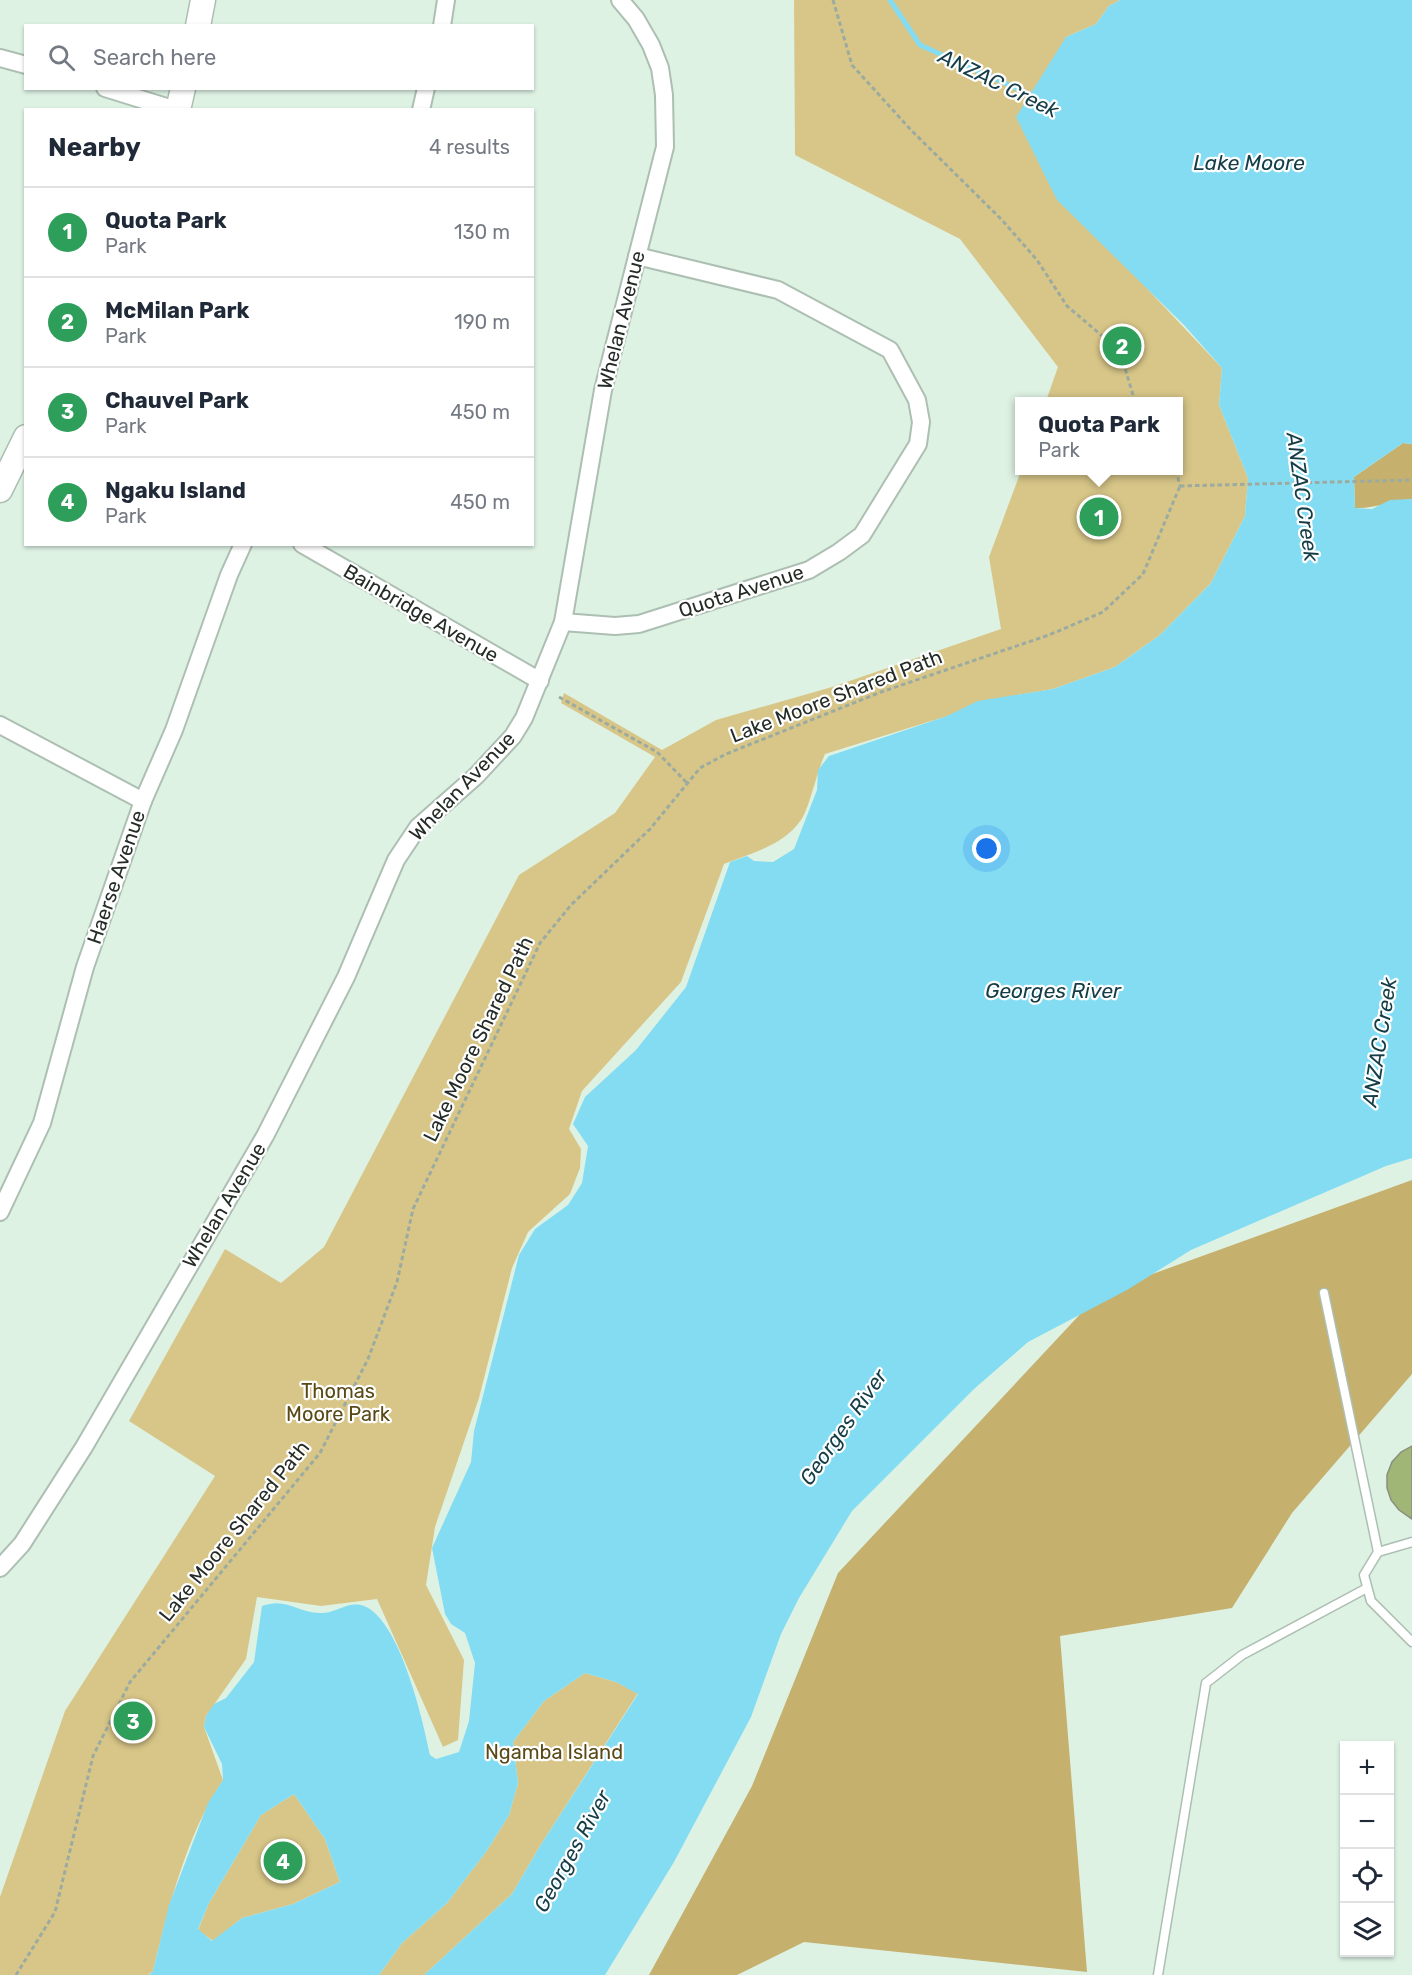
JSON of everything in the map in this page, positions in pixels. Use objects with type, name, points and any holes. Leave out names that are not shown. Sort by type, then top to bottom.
[{"type":"street","points":[[198,24],[203,0]]},
{"type":"street","points":[[442,24],[446,0]]},
{"type":"street","name":"Whelan Avenue","points":[[0,1568],[22,1544],[84,1447],[265,1136],[346,977],[396,860],[418,827],[476,776],[506,744],[524,718],[540,681],[563,622],[603,390],[665,147],[664,95],[660,68],[651,45],[636,19],[620,0]]},
{"type":"street","points":[[0,58],[24,64]]},
{"type":"street","points":[[112,90],[170,108]]},
{"type":"street","points":[[178,108],[182,90]]},
{"type":"street","points":[[421,108],[426,90]]},
{"type":"street","name":"Quota Avenue","points":[[563,622],[615,626],[639,624],[809,570],[862,535],[918,444],[921,422],[917,400],[890,350],[778,290],[637,256]]},
{"type":"street","points":[[0,490],[24,441]]},
{"type":"street","name":"Haerse Avenue","points":[[0,1212],[42,1123],[85,968],[143,801],[174,730],[229,574],[242,546]]},
{"type":"street","name":"Bainbridge Avenue","points":[[305,546],[540,681]]},
{"type":"street","points":[[0,725],[143,801]]},
{"type":"lane","points":[[1324,1293],[1378,1552]]},
{"type":"lane","points":[[1412,1542],[1378,1552],[1364,1575],[1371,1601],[1412,1642]]},
{"type":"lane","points":[[1158,1975],[1206,1683],[1242,1655],[1367,1588]]},
{"type":"path","points":[[833,0],[852,65],[910,130],[1002,220],[1037,260],[1067,306],[1120,351],[1134,397]]},
{"type":"path","points":[[1177,475],[1179,486],[1412,480]]},
{"type":"path","name":"Lake Moore Shared Path","points":[[16,1975],[55,1912],[93,1756],[130,1682],[320,1453],[368,1359],[397,1282],[413,1209],[540,943],[572,905],[650,829],[700,768],[726,754],[881,692],[1049,635],[1103,612],[1143,574],[1179,486]]},
{"type":"path","points":[[559,697],[657,752],[687,783]]},
{"type":"green space","name":"Thomas Moore Park","points":[[794,0],[1120,0],[1109,6],[1096,24],[1066,37],[1140,281],[1222,368],[1219,405],[1248,478],[1245,516],[1211,583],[1160,635],[1115,667],[1053,689],[1012,696],[825,754],[804,815],[794,829],[766,848],[724,864],[681,982],[582,1091],[569,1129],[581,1149],[580,1168],[570,1194],[528,1232],[512,1268],[479,1398],[435,1527],[426,1585],[464,1660],[458,1740],[443,1747],[377,1599],[321,1606],[257,1597],[246,1659],[206,1716],[204,1727],[223,1780],[199,1824],[180,1872],[153,1971],[148,1975],[0,1975],[0,1897],[65,1711],[215,1476],[129,1421],[225,1249],[281,1283],[324,1247],[519,875],[615,813],[655,757],[561,703],[564,693],[662,750],[716,720],[832,687],[1001,629],[989,557],[1020,475],[1183,475],[1183,397],[1047,397],[1058,367],[960,239],[795,155]]},
{"type":"green space","name":"Ngamba Island","points":[[585,1673],[616,1682],[638,1693],[512,1894],[424,1975],[379,1975],[402,1943],[447,1903],[486,1852],[509,1815],[518,1783],[513,1742],[544,1701]]},
{"type":"green space","points":[[294,1794],[325,1839],[340,1882],[293,1904],[242,1918],[213,1941],[198,1930],[209,1903],[261,1815]]},
{"type":"shaded area","points":[[1403,443],[1412,444],[1412,499],[1355,508],[1354,477]]},
{"type":"shaded area","points":[[1412,1180],[1412,1374],[1292,1513],[1232,1608],[1060,1636],[1087,1972],[804,1942],[737,1975],[649,1975],[752,1786],[838,1573],[1100,1293]]},
{"type":"water","name":"Georges River","points":[[1120,0],[1412,0],[1412,444],[1403,443],[1354,477],[1355,508],[1372,509],[1390,500],[1412,499],[1412,1158],[1386,1166],[1191,1250],[1127,1290],[1028,1342],[974,1389],[852,1511],[799,1598],[781,1634],[751,1717],[674,1862],[605,1975],[424,1975],[512,1894],[540,1846],[638,1694],[616,1682],[585,1673],[544,1701],[513,1742],[518,1783],[509,1815],[486,1852],[447,1903],[402,1943],[379,1975],[149,1975],[153,1971],[169,1905],[208,1803],[223,1780],[222,1764],[204,1727],[206,1716],[214,1704],[226,1698],[254,1662],[262,1606],[278,1603],[312,1612],[326,1613],[358,1605],[364,1606],[377,1615],[389,1630],[408,1673],[430,1755],[436,1759],[459,1752],[469,1721],[475,1663],[465,1633],[451,1624],[445,1614],[432,1548],[471,1462],[474,1431],[519,1255],[535,1229],[568,1205],[582,1183],[588,1146],[573,1124],[585,1097],[636,1050],[686,987],[730,862],[747,856],[754,861],[773,862],[794,849],[817,790],[818,770],[829,756],[947,716],[978,701],[1053,689],[1115,667],[1160,635],[1211,583],[1245,516],[1248,478],[1219,405],[1222,368],[1184,325],[1057,200],[1016,117],[1066,37],[1096,24],[1109,6]],"holes":[[[294,1794],[325,1839],[340,1882],[293,1904],[242,1918],[212,1941],[198,1929],[209,1903],[261,1815]]]},
{"type":"building","points":[[1412,1446],[1412,1519],[1399,1510],[1391,1500],[1387,1488],[1387,1475],[1392,1462],[1401,1452]]},
{"type":"waterway","name":"ANZAC Creek","points":[[890,0],[920,45],[1036,97]]},
{"type":"place","name":"McMilan Park","points":[[1122,346]]},
{"type":"place","name":"Quota Park","points":[[1099,517]]},
{"type":"place","name":"Chauvel Park","points":[[133,1721]]},
{"type":"place","name":"Ngaku Island","points":[[283,1861]]},
{"type":"water label","name":"Lake Moore","points":[[1249,162]]}]
